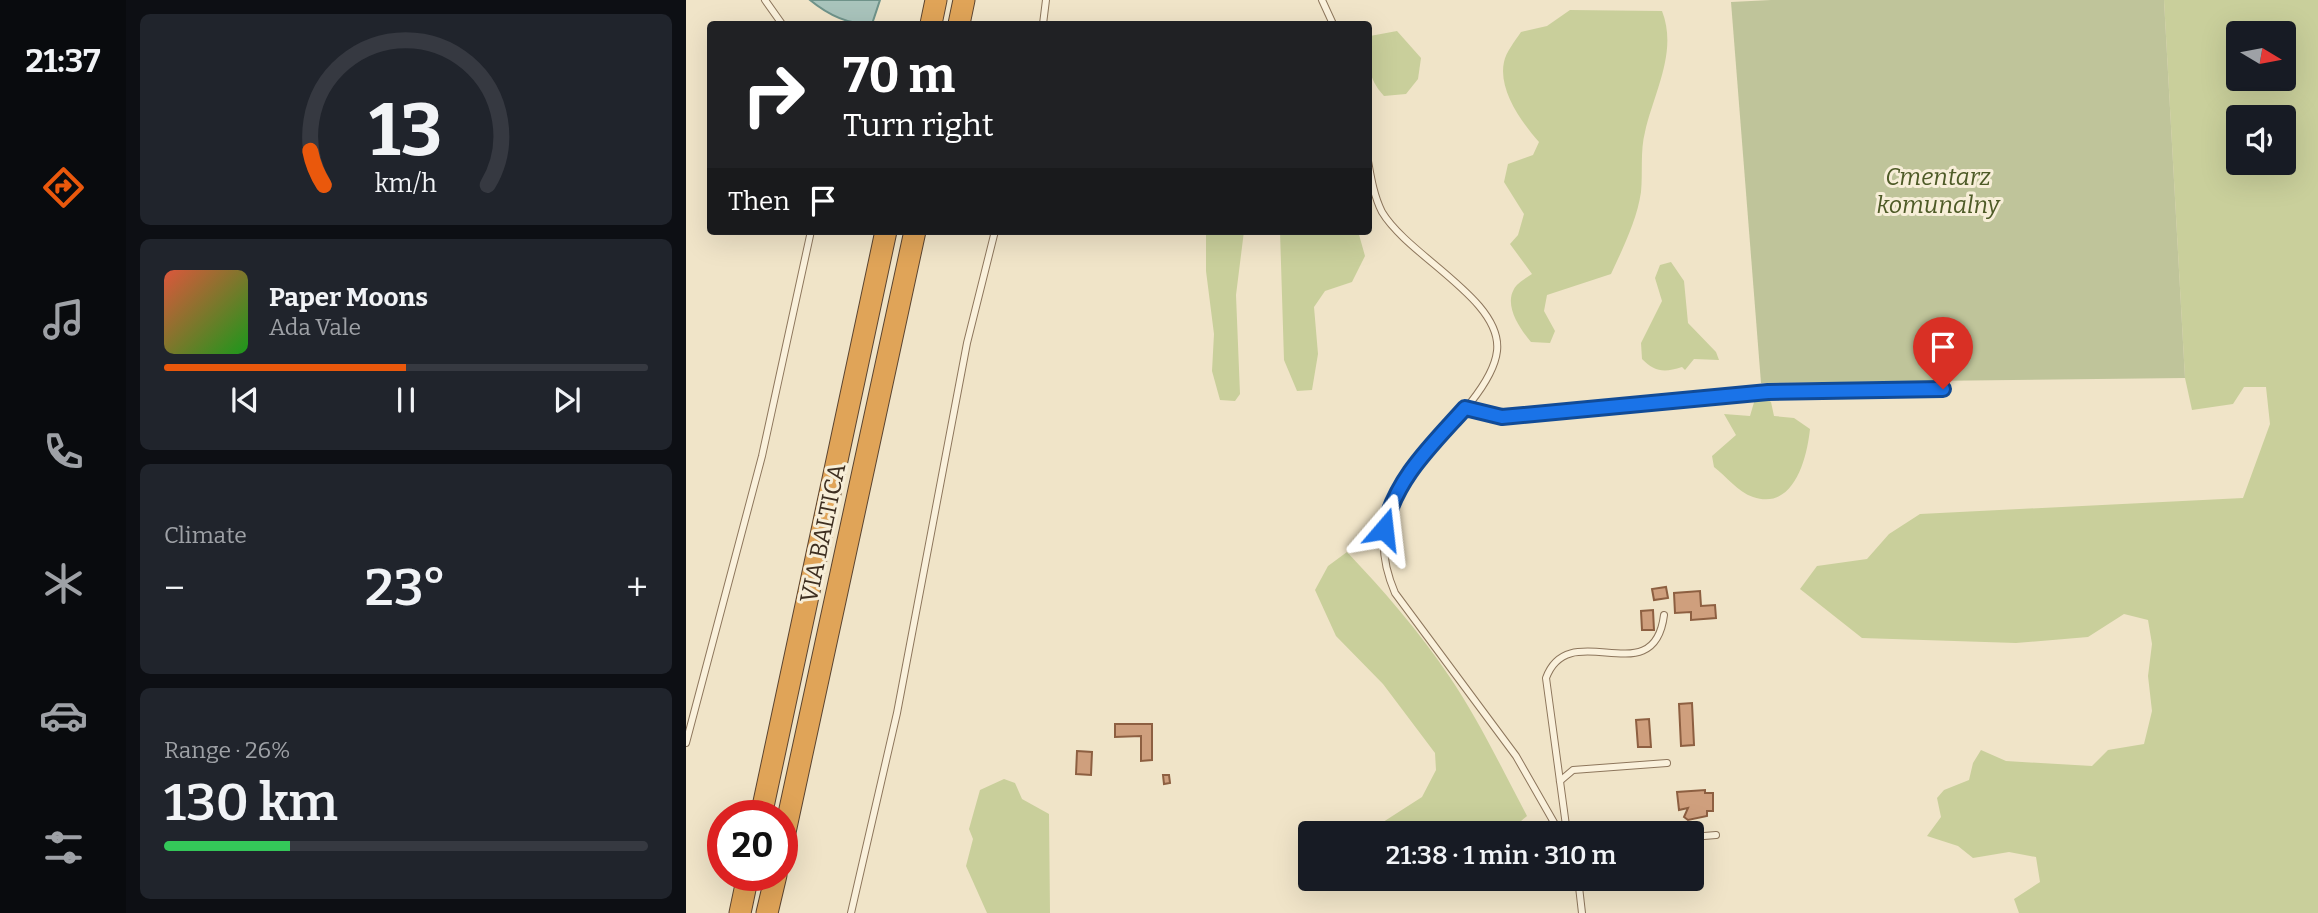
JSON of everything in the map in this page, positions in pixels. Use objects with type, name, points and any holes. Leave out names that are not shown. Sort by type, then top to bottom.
[{"type":"highway","points":[[932,21],[936,0]]},
{"type":"highway","points":[[960,21],[964,0]]},
{"type":"highway","name":"VIA BALTICA","points":[[764,800],[885,235]]},
{"type":"highway","name":"VIA BALTICA","points":[[793,800],[914,235]]},
{"type":"highway","points":[[740,913],[745,891]]},
{"type":"highway","points":[[767,913],[772,891]]},
{"type":"lane","points":[[765,0],[780,21]]},
{"type":"lane","points":[[1043,21],[1046,0]]},
{"type":"lane","points":[[1322,0],[1332,21]]},
{"type":"lane","points":[[1372,183],[1383,212],[1436,269],[1480,303],[1493,323],[1498,349],[1493,369],[1465,408],[1403,480],[1390,503],[1384,529],[1386,572],[1395,593],[1516,756],[1553,821]]},
{"type":"lane","points":[[686,743],[762,456],[810,235]]},
{"type":"lane","points":[[851,913],[897,713],[967,343],[994,235]]},
{"type":"lane","points":[[1465,408],[1502,417],[1768,392],[1943,389]]},
{"type":"lane","points":[[1565,821],[1546,678],[1551,664],[1572,650],[1624,655],[1639,651],[1656,640],[1662,629],[1664,615]]},
{"type":"lane","points":[[1560,781],[1573,770],[1667,763]]},
{"type":"lane","points":[[1704,836],[1716,835]]},
{"type":"lane","points":[[1579,891],[1582,913]]},
{"type":"green space","points":[[2164,0],[2318,0],[2318,913],[2019,913],[2014,899],[2040,882],[2036,857],[2009,852],[1973,858],[1958,846],[1927,836],[1941,817],[1937,798],[1944,790],[1969,780],[1973,763],[1981,750],[2006,761],[2092,766],[2108,750],[2144,744],[2152,711],[2148,676],[2152,644],[2148,620],[2124,614],[2088,637],[2016,643],[1862,638],[1800,589],[1817,566],[1867,559],[1889,534],[1920,514],[2243,498],[2270,424],[2266,387],[2244,387],[2233,404],[2192,410],[2185,378]]},
{"type":"green space","name":"Cmentarz komunalny","points":[[2164,0],[2185,378],[1761,383],[1731,2]]},
{"type":"green space","points":[[1570,10],[1662,11],[1666,26],[1666,57],[1643,139],[1639,202],[1629,234],[1611,274],[1547,295],[1544,311],[1555,331],[1550,343],[1531,342],[1518,324],[1511,303],[1515,287],[1532,274],[1510,244],[1518,235],[1524,214],[1504,182],[1508,164],[1533,155],[1539,142],[1518,115],[1508,94],[1504,83],[1504,62],[1521,32],[1547,26]]},
{"type":"green space","points":[[1397,31],[1421,58],[1418,79],[1406,94],[1384,96],[1378,89],[1372,77],[1372,36]]},
{"type":"green space","points":[[1206,235],[1244,235],[1236,295],[1240,394],[1235,401],[1220,400],[1212,371],[1214,334],[1206,271]]},
{"type":"green space","points":[[1280,235],[1359,235],[1365,256],[1352,282],[1325,291],[1314,307],[1318,354],[1312,390],[1297,391],[1284,360]]},
{"type":"green space","points":[[1671,262],[1684,281],[1688,323],[1716,352],[1719,360],[1694,359],[1685,370],[1682,367],[1665,371],[1651,367],[1642,359],[1641,343],[1662,301],[1655,278],[1660,265]]},
{"type":"green space","points":[[1763,397],[1771,402],[1774,416],[1794,418],[1810,429],[1806,454],[1796,479],[1779,496],[1767,499],[1753,497],[1737,488],[1714,467],[1712,456],[1736,435],[1724,414],[1750,416],[1755,399]]},
{"type":"green space","points":[[1347,552],[1425,643],[1480,727],[1527,816],[1521,821],[1385,821],[1422,797],[1436,770],[1435,753],[1383,684],[1336,636],[1315,590],[1328,566]]},
{"type":"green space","points":[[1004,779],[1015,783],[1022,799],[1049,814],[1050,913],[987,913],[966,866],[973,839],[969,829],[980,790]]},
{"type":"water","points":[[810,0],[880,0],[873,21],[849,21]]},
{"type":"building","points":[[1666,587],[1668,598],[1654,600],[1652,589]]},
{"type":"building","points":[[1700,591],[1701,606],[1715,605],[1716,618],[1691,620],[1691,612],[1675,613],[1674,593]]},
{"type":"building","points":[[1653,610],[1654,630],[1642,630],[1641,611]]},
{"type":"building","points":[[1692,703],[1694,745],[1681,746],[1679,704]]},
{"type":"building","points":[[1649,719],[1651,747],[1638,747],[1636,720]]},
{"type":"building","points":[[1115,724],[1152,724],[1152,760],[1141,761],[1141,736],[1115,737]]},
{"type":"building","points":[[1077,751],[1092,752],[1091,775],[1076,774]]},
{"type":"building","points":[[1163,775],[1169,775],[1170,783],[1164,784]]},
{"type":"building","points":[[1705,790],[1705,793],[1713,793],[1713,811],[1707,811],[1707,816],[1688,820],[1684,817],[1688,808],[1679,810],[1677,792]]},
{"type":"route","points":[[1384,529],[1390,503],[1403,480],[1465,408],[1502,417],[1768,392],[1943,389]]}]
